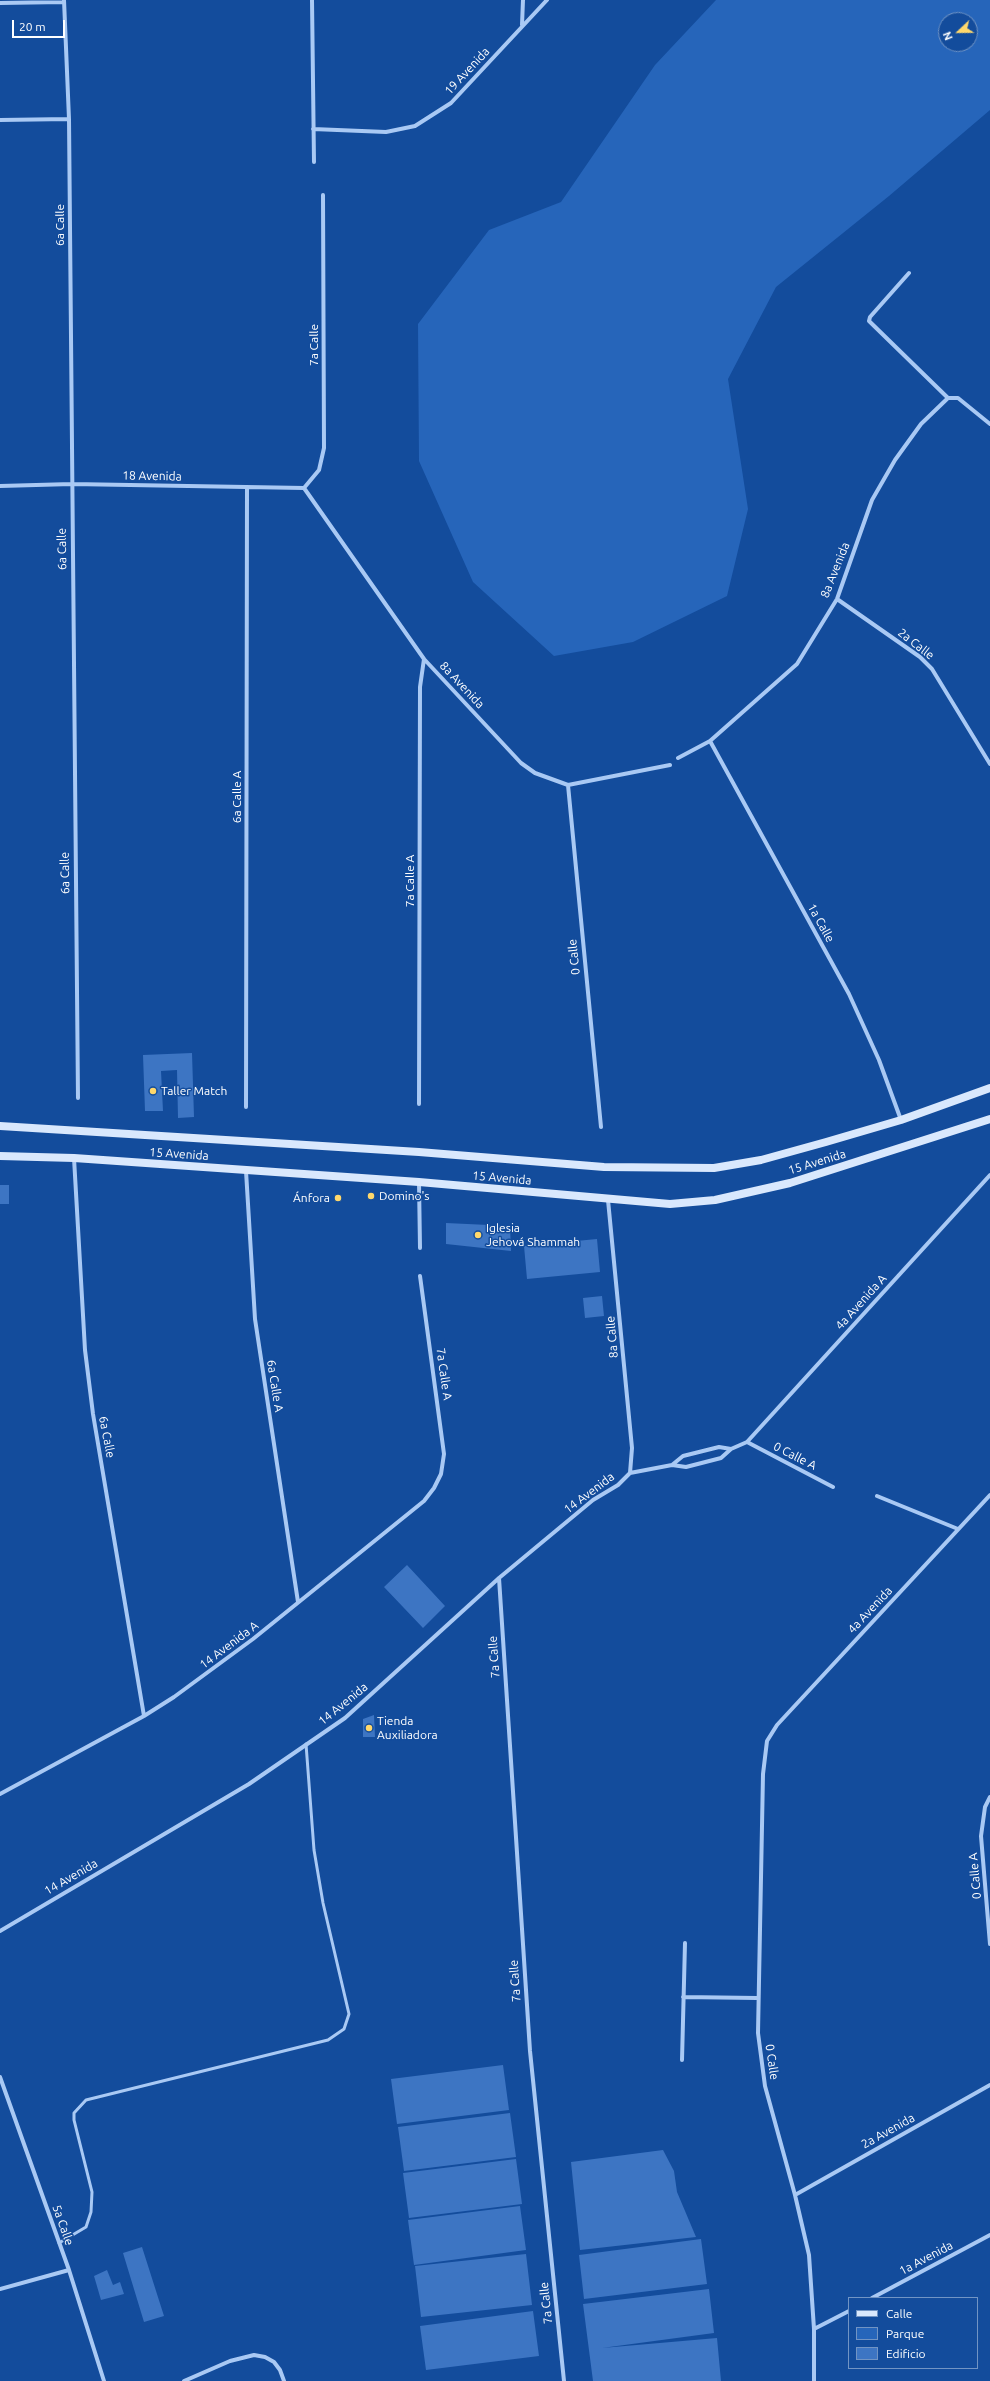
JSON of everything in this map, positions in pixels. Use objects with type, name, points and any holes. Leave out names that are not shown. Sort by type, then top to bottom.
[{"type":"main road","name":"15 Avenida","points":[[0,1126],[419,1152],[604,1167],[677,1169],[714,1168],[761,1160],[901,1120],[990,1088]]},
{"type":"main road","name":"15 Avenida","points":[[0,1156],[74,1158],[419,1182],[608,1200],[670,1204],[716,1200],[790,1183],[990,1119]]},
{"type":"street","points":[[312,0],[314,162]]},
{"type":"street","points":[[522,25],[523,0]]},
{"type":"street","name":"19 Avenida","points":[[314,129],[386,132],[415,126],[451,103],[522,25],[547,0]]},
{"type":"street","points":[[0,2],[64,1]]},
{"type":"street","name":"6a Calle","points":[[64,1],[69,119],[78,1098]]},
{"type":"street","points":[[0,120],[69,119]]},
{"type":"street","name":"7a Calle","points":[[304,488],[319,470],[324,448],[323,195]]},
{"type":"street","points":[[909,273],[870,317],[870,321],[948,398],[958,398],[990,424]]},
{"type":"street","name":"8a Avenida","points":[[678,758],[710,741],[797,664],[837,599],[872,500],[895,460],[921,424],[948,398]]},
{"type":"street","name":"18 Avenida","points":[[0,486],[72,484],[304,488]]},
{"type":"street","name":"6a Calle A","points":[[246,1107],[248,487]]},
{"type":"street","name":"8a Avenida","points":[[304,488],[424,659],[521,762],[535,773],[568,785]]},
{"type":"street","name":"2a Calle","points":[[837,599],[920,657],[932,669],[990,764]]},
{"type":"street","name":"7a Calle A","points":[[419,1104],[420,687],[424,659]]},
{"type":"street","name":"1a Calle","points":[[710,741],[849,994],[879,1060],[901,1120]]},
{"type":"street","points":[[568,785],[670,765]]},
{"type":"street","name":"0 Calle","points":[[568,785],[601,1127]]},
{"type":"street","name":"6a Calle","points":[[74,1158],[85,1350],[93,1414],[144,1716]]},
{"type":"street","name":"6a Calle A","points":[[246,1171],[255,1319],[298,1602]]},
{"type":"street","name":"4a Avenida A","points":[[747,1442],[990,1175]]},
{"type":"street","points":[[419,1182],[420,1248]]},
{"type":"street","name":"8a Calle","points":[[608,1200],[632,1448],[630,1473]]},
{"type":"street","name":"7a Calle A","points":[[420,1276],[444,1454],[441,1474]]},
{"type":"street","name":"14 Avenida","points":[[0,1931],[248,1784],[345,1718],[499,1578],[593,1500],[618,1485],[630,1473],[672,1465],[686,1467],[721,1458],[731,1449],[747,1442]]},
{"type":"street","name":"0 Calle A","points":[[747,1442],[833,1487]]},
{"type":"street","name":"14 Avenida","points":[[672,1465],[683,1456],[719,1447],[731,1449]]},
{"type":"street","name":"14 Avenida A","points":[[0,1794],[144,1716],[216,1668],[424,1501],[434,1488],[441,1474]]},
{"type":"street","name":"4a Avenida","points":[[767,1741],[777,1725],[990,1495]]},
{"type":"street","points":[[877,1496],[958,1529]]},
{"type":"street","name":"7a Calle","points":[[499,1578],[530,2051],[564,2381]]},
{"type":"street","name":"0 Calle","points":[[767,1741],[763,1774],[757,1998],[758,2033],[765,2086],[795,2195],[808,2255],[814,2330],[814,2381]]},
{"type":"street","name":"0 Calle A","points":[[990,1797],[985,1807],[981,1836],[990,1944]]},
{"type":"street","points":[[682,2060],[685,1943]]},
{"type":"street","points":[[683,1997],[757,1998]]},
{"type":"street","name":"5a Calle","points":[[0,2076],[59,2243],[104,2381]]},
{"type":"street","name":"2a Avenida","points":[[795,2195],[990,2085]]},
{"type":"street","name":"1a Avenida","points":[[874,2297],[990,2235]]},
{"type":"street","points":[[0,2289],[68,2270]]},
{"type":"street","points":[[814,2330],[848,2311]]},
{"type":"street","points":[[184,2381],[230,2361],[254,2355],[265,2357],[274,2362],[280,2370],[284,2381]]},
{"type":"lane","points":[[59,2243],[86,2227],[91,2212],[92,2192],[74,2120],[74,2112],[86,2100],[328,2040],[344,2029],[348,2014],[323,1903],[314,1850],[306,1744]]},
{"type":"green space","points":[[716,0],[990,0],[990,110],[889,196],[776,287],[728,379],[748,509],[727,596],[633,642],[554,656],[473,582],[419,461],[418,324],[489,230],[561,202],[655,65]]},
{"type":"building","name":"Taller Match","points":[[192,1053],[194,1117],[178,1118],[177,1070],[161,1071],[163,1111],[145,1111],[143,1055]]},
{"type":"building","points":[[0,1185],[9,1185],[9,1204],[0,1204]]},
{"type":"building","name":"Iglesia Jehová Shammah","points":[[446,1223],[510,1226],[511,1251],[446,1244]]},
{"type":"building","points":[[597,1239],[600,1272],[527,1279],[524,1246]]},
{"type":"building","points":[[602,1296],[604,1316],[585,1318],[583,1298]]},
{"type":"building","points":[[407,1565],[445,1606],[423,1628],[384,1587]]},
{"type":"building","name":"Tienda Auxiliadora","points":[[374,1715],[375,1737],[363,1737],[363,1719]]},
{"type":"building","points":[[503,2065],[509,2110],[397,2124],[391,2079]]},
{"type":"building","points":[[510,2113],[516,2157],[404,2171],[398,2127]]},
{"type":"building","points":[[663,2150],[674,2171],[677,2192],[696,2237],[580,2250],[571,2162]]},
{"type":"building","points":[[516,2159],[522,2204],[409,2218],[403,2173]]},
{"type":"building","points":[[520,2206],[526,2250],[414,2265],[408,2220]]},
{"type":"building","points":[[701,2239],[707,2284],[584,2299],[579,2255]]},
{"type":"building","points":[[142,2247],[164,2316],[144,2322],[123,2253]]},
{"type":"building","points":[[526,2254],[532,2305],[421,2317],[415,2266]]},
{"type":"building","points":[[107,2270],[113,2285],[120,2282],[124,2294],[101,2300],[94,2276]]},
{"type":"building","points":[[709,2289],[714,2333],[602,2348],[717,2338],[721,2381],[593,2381],[583,2304]]},
{"type":"building","points":[[533,2311],[539,2356],[426,2370],[420,2326]]},
{"type":"place","name":"Taller Match","points":[[153,1091]]},
{"type":"place","name":"Domino's","points":[[371,1196]]},
{"type":"place","name":"Ánfora","points":[[338,1198]]},
{"type":"place","name":"Iglesia Jehová Shammah","points":[[478,1235]]},
{"type":"place","name":"Tienda Auxiliadora","points":[[369,1728]]}]
